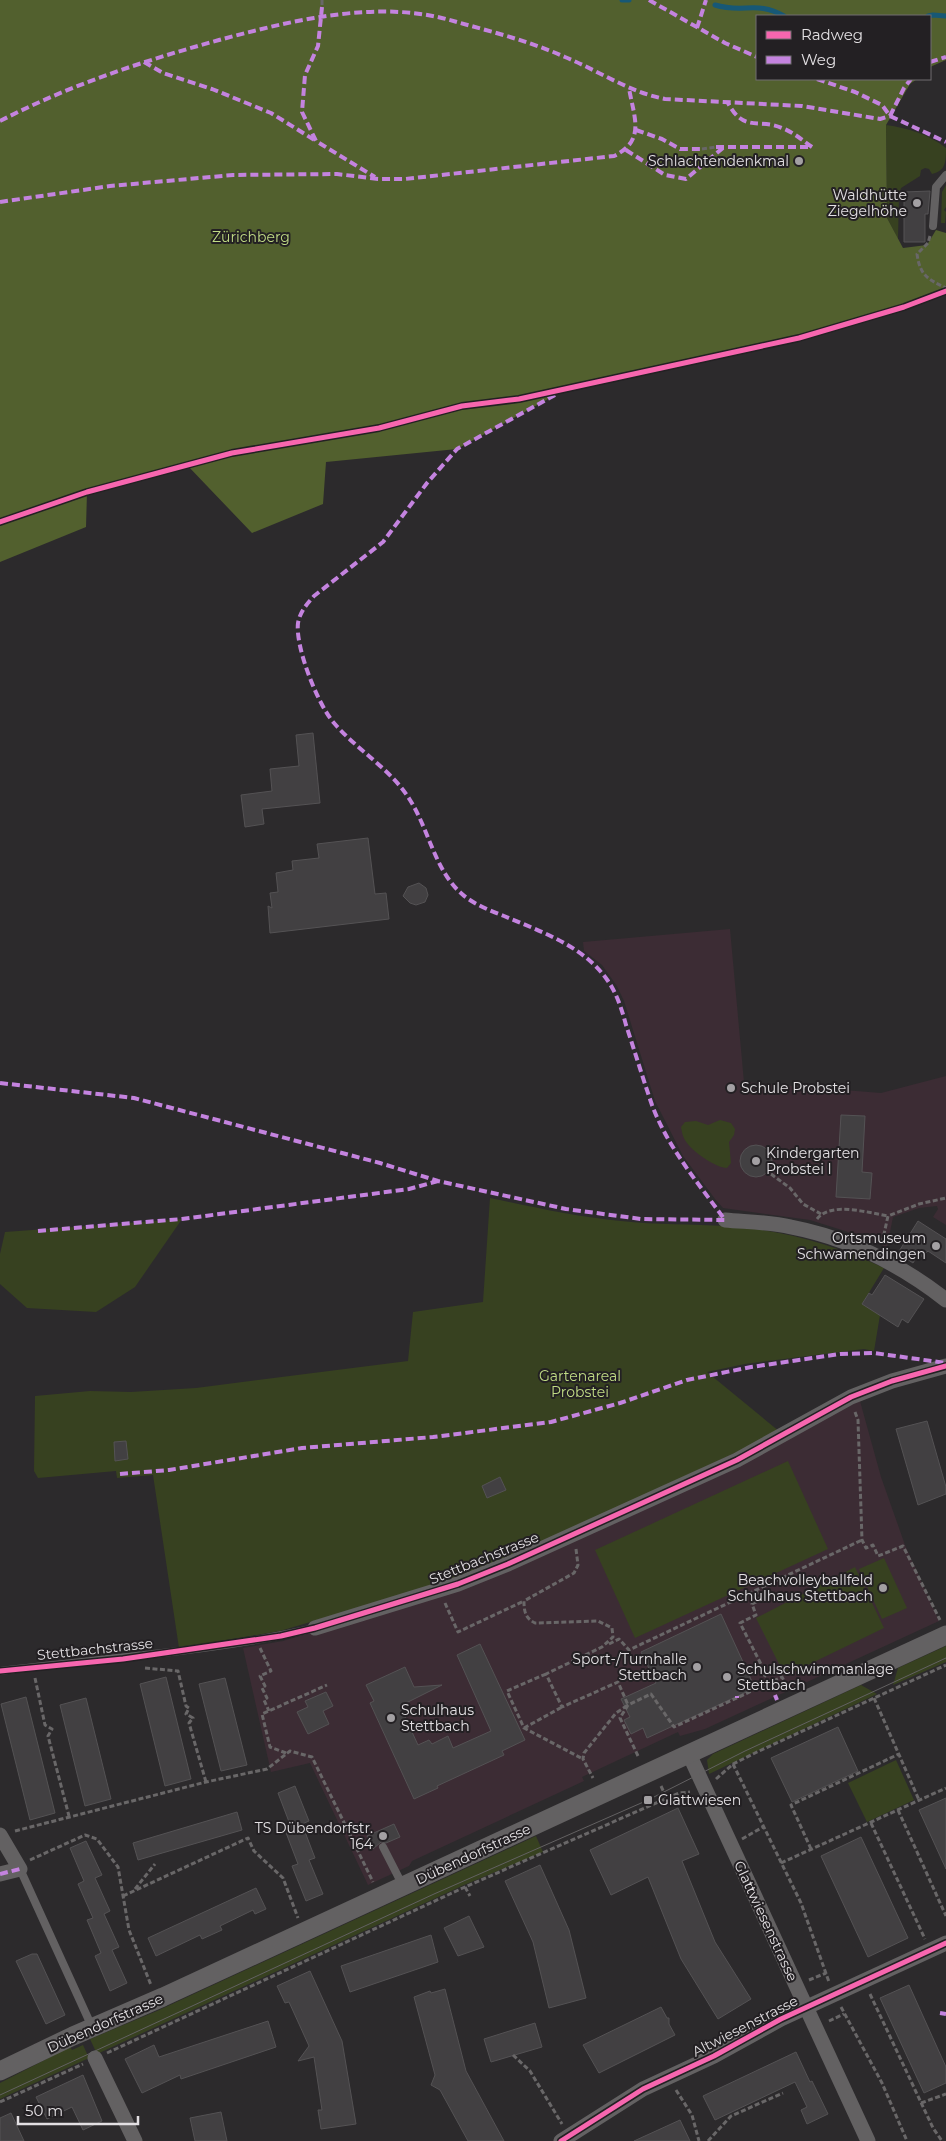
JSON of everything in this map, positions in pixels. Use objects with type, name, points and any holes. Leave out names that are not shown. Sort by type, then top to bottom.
[{"type":"street","points":[[725,1220],[790,1226],[838,1239],[897,1266],[946,1300]]},
{"type":"street","name":"Stettbachstrasse","points":[[315,1628],[439,1589],[508,1564],[737,1460],[851,1397],[892,1381],[946,1366]]},
{"type":"street","name":"Dübendorfstrasse","points":[[0,2071],[92,2027],[163,1997],[689,1754],[944,1629]]},
{"type":"street","name":"Glattwiesenstrasse","points":[[689,1754],[868,2141]]},
{"type":"street","points":[[0,1835],[19,1867],[0,1874]]},
{"type":"street","name":"Altwiesenstrasse","points":[[563,2135],[643,2090],[714,2056],[806,2008],[946,1943]]},
{"type":"street","points":[[95,2058],[135,2141]]},
{"type":"lane","points":[[933,226],[936,187],[946,175]]},
{"type":"lane","name":"Stettbachstrasse","points":[[0,1671],[123,1659],[281,1636],[315,1628]]},
{"type":"lane","points":[[383,1847],[403,1886]]},
{"type":"lane","points":[[19,1867],[92,2027]]},
{"type":"path","points":[[322,0],[322,7]]},
{"type":"path","points":[[702,149],[716,147]]},
{"type":"path","points":[[933,226],[928,243],[917,254],[919,270],[932,282],[946,288]]},
{"type":"path","points":[[771,1174],[790,1188],[803,1204],[821,1214]]},
{"type":"path","points":[[814,1224],[821,1214],[845,1208],[888,1216],[919,1204],[946,1198]]},
{"type":"path","points":[[881,1248],[888,1216]]},
{"type":"path","points":[[851,1397],[858,1420],[862,1540],[866,1548],[873,1545],[878,1556],[904,1546],[944,1629]]},
{"type":"path","points":[[439,1589],[458,1632],[524,1601],[574,1573],[578,1565],[578,1556],[571,1534]]},
{"type":"path","points":[[593,1778],[583,1759],[524,1728],[507,1691],[619,1639],[629,1650],[862,1540]]},
{"type":"path","points":[[756,1590],[760,1600],[752,1604],[756,1615],[740,1623],[766,1674]]},
{"type":"path","points":[[524,1601],[524,1611],[527,1618],[535,1623],[593,1620],[606,1623],[612,1628],[614,1633],[610,1641],[602,1648]]},
{"type":"path","points":[[256,1639],[270,1671],[260,1676],[265,1686],[262,1688],[267,1698],[264,1700],[269,1711]]},
{"type":"path","points":[[123,1659],[125,1666],[178,1671],[186,1706],[189,1708],[186,1714],[193,1718],[190,1724],[206,1782]]},
{"type":"path","points":[[713,1782],[733,1764],[946,1665]]},
{"type":"path","points":[[33,1667],[45,1724],[52,1729],[48,1736],[70,1816]]},
{"type":"path","points":[[756,1689],[766,1674],[780,1668]]},
{"type":"path","points":[[546,1674],[562,1708]]},
{"type":"path","points":[[583,1759],[584,1753],[616,1713],[651,1694],[674,1726],[782,1677],[788,1688]]},
{"type":"path","points":[[524,1728],[618,1682],[628,1705]]},
{"type":"path","points":[[287,1754],[270,1747],[262,1714],[327,1685]]},
{"type":"path","points":[[874,1698],[919,1800]]},
{"type":"path","points":[[628,1705],[620,1718],[638,1756]]},
{"type":"path","points":[[0,1835],[206,1782],[267,1769],[290,1751],[312,1757],[375,1886]]},
{"type":"path","points":[[811,1849],[791,1805],[899,1754]]},
{"type":"path","points":[[733,1764],[801,1903],[830,1985]]},
{"type":"path","points":[[781,1863],[946,1788]]},
{"type":"path","points":[[0,2102],[465,1887],[655,1802],[679,1793],[693,1792]]},
{"type":"path","points":[[898,1810],[946,1916]]},
{"type":"path","points":[[871,1823],[926,1941]]},
{"type":"path","points":[[731,1845],[763,1827]]},
{"type":"path","points":[[19,1867],[85,1835],[97,1839],[118,1867],[128,1930],[152,1988]]},
{"type":"path","points":[[123,1896],[248,1838],[254,1851],[283,1878],[299,1920]]},
{"type":"path","points":[[134,1891],[155,1864]]},
{"type":"path","points":[[465,1887],[470,1896]]},
{"type":"path","points":[[809,1980],[826,1973]]},
{"type":"path","points":[[868,1990],[921,2104],[942,2141]]},
{"type":"path","points":[[839,2003],[882,2083],[907,2141]]},
{"type":"path","points":[[828,2021],[844,2014]]},
{"type":"path","points":[[513,2055],[530,2071],[563,2135]]},
{"type":"path","points":[[674,2087],[692,2115],[699,2141]]},
{"type":"path","points":[[708,2141],[731,2116],[783,2093]]},
{"type":"path","points":[[921,2104],[946,2094]]},
{"type":"shaded area","name":"Schule Probstei","points":[[730,929],[744,1082],[881,1093],[946,1076],[946,1225],[933,1217],[938,1209],[937,1206],[919,1208],[893,1217],[887,1247],[810,1220],[723,1208],[683,1156],[655,1101],[624,1001],[617,986],[602,965],[584,951],[583,942]]},
{"type":"shaded area","points":[[860,1401],[881,1477],[905,1545],[939,1621],[705,1729],[680,1736],[678,1732],[582,1777],[584,1781],[412,1861],[409,1866],[368,1885],[310,1763],[271,1772],[243,1648],[283,1641],[459,1588]]},
{"type":"green space","name":"Zürichberg","points":[[0,0],[946,0],[946,60],[931,67],[931,15],[756,15],[756,80],[916,80],[910,84],[886,125],[887,218],[903,248],[927,245],[936,230],[946,233],[946,291],[904,307],[799,338],[570,387],[457,449],[326,462],[323,504],[252,533],[187,465],[87,492],[86,527],[0,562]]},
{"type":"green space","points":[[886,125],[918,132],[946,148],[943,168],[937,173],[932,174],[929,169],[925,168],[921,170],[920,176],[901,188],[899,194],[898,239],[887,218]]},
{"type":"green space","points":[[946,185],[945,223],[941,223],[942,192]]},
{"type":"green space","points":[[720,1120],[731,1123],[735,1129],[734,1135],[729,1142],[731,1163],[727,1168],[711,1162],[694,1150],[685,1139],[681,1127],[685,1122],[696,1121],[708,1125]]},
{"type":"green space","name":"Gartenareal Probstei","points":[[490,1198],[605,1219],[648,1223],[727,1226],[768,1231],[827,1245],[865,1259],[884,1268],[862,1304],[880,1315],[874,1351],[864,1349],[745,1364],[707,1372],[780,1432],[506,1559],[456,1579],[280,1631],[179,1648],[153,1475],[117,1478],[116,1471],[38,1478],[34,1471],[35,1396],[90,1391],[131,1392],[196,1388],[408,1361],[413,1312],[483,1302]]},
{"type":"green space","points":[[182,1219],[135,1287],[96,1312],[27,1308],[0,1284],[0,1254],[5,1232]]},
{"type":"green space","points":[[788,1461],[828,1549],[635,1638],[595,1550]]},
{"type":"green space","name":"Beachvolleyballfeld Schulhaus Stettbach","points":[[884,1558],[907,1608],[882,1619],[859,1569]]},
{"type":"green space","points":[[855,1567],[884,1628],[785,1676],[756,1618]]},
{"type":"green space","points":[[946,1646],[946,1662],[893,1685],[898,1668]]},
{"type":"green space","points":[[861,1685],[877,1694],[709,1774],[707,1760],[713,1754]]},
{"type":"green space","points":[[896,1760],[914,1800],[867,1822],[848,1783]]},
{"type":"green space","points":[[536,1836],[543,1852],[464,1885],[97,2054],[90,2039],[157,2011]]},
{"type":"green space","points":[[83,2045],[89,2058],[0,2099],[0,2083],[70,2047],[72,2050]]},
{"type":"building","points":[[930,191],[928,214],[925,214],[925,242],[904,242],[904,192]]},
{"type":"building","points":[[313,733],[320,803],[262,809],[264,824],[245,827],[241,795],[272,791],[270,769],[299,766],[296,735]]},
{"type":"building","points":[[368,838],[375,894],[386,893],[389,919],[270,933],[268,906],[272,908],[270,893],[278,892],[276,873],[293,870],[292,861],[319,858],[317,844]]},
{"type":"building","points":[[419,883],[426,888],[428,895],[425,902],[416,905],[410,903],[403,896],[408,887]]},
{"type":"building","points":[[841,1115],[865,1116],[862,1172],[872,1173],[870,1199],[836,1197]]},
{"type":"building","name":"Kindergarten Probstei I","points":[[756,1145],[768,1149],[772,1161],[768,1173],[756,1177],[744,1173],[740,1161],[744,1149]]},
{"type":"building","points":[[918,1221],[946,1239],[946,1263],[928,1251],[924,1252],[919,1260],[916,1258],[913,1263],[898,1253]]},
{"type":"building","points":[[885,1275],[924,1299],[908,1323],[902,1319],[898,1327],[862,1304],[869,1293],[872,1295]]},
{"type":"building","points":[[927,1421],[946,1487],[946,1494],[918,1505],[896,1429]]},
{"type":"building","points":[[126,1441],[128,1459],[115,1461],[114,1442]]},
{"type":"building","points":[[500,1477],[506,1490],[487,1498],[482,1486]]},
{"type":"building","name":"Sport-/Turnhalle Stettbach","points":[[721,1614],[755,1688],[647,1738],[643,1728],[631,1734],[624,1720],[630,1717],[621,1699],[656,1683],[641,1652]]},
{"type":"building","name":"Schulhaus Stettbach","points":[[480,1644],[525,1740],[502,1751],[504,1755],[437,1786],[438,1788],[414,1799],[370,1703],[374,1701],[366,1685],[405,1667],[414,1687],[442,1685],[400,1706],[418,1745],[429,1740],[432,1744],[448,1736],[453,1748],[491,1731],[457,1655]]},
{"type":"building","points":[[166,1677],[191,1779],[165,1786],[140,1684]]},
{"type":"building","points":[[225,1678],[247,1765],[221,1771],[199,1684]]},
{"type":"building","points":[[326,1692],[333,1706],[323,1711],[329,1724],[308,1734],[297,1712],[308,1707],[305,1701]]},
{"type":"building","points":[[26,1697],[55,1813],[30,1820],[1,1704]]},
{"type":"building","points":[[86,1698],[111,1799],[85,1806],[60,1705]]},
{"type":"building","points":[[838,1727],[858,1771],[792,1802],[771,1758]]},
{"type":"building","points":[[295,1786],[309,1821],[302,1824],[315,1858],[309,1860],[323,1894],[306,1901],[292,1866],[298,1864],[285,1830],[291,1827],[278,1793]]},
{"type":"building","points":[[946,1798],[946,1869],[919,1810]]},
{"type":"building","points":[[678,1808],[699,1854],[682,1861],[715,1942],[751,1999],[718,2019],[681,1959],[648,1877],[611,1895],[590,1850]]},
{"type":"building","points":[[237,1812],[242,1830],[138,1860],[133,1843]]},
{"type":"building","name":"TS Dübendorfstr. 164","points":[[394,1824],[400,1837],[386,1843],[381,1842],[373,1849],[367,1836]]},
{"type":"building","points":[[861,1837],[908,1938],[868,1957],[821,1856]]},
{"type":"building","points":[[86,1841],[102,1875],[95,1878],[110,1911],[104,1914],[119,1947],[112,1950],[127,1983],[110,1991],[95,1956],[101,1953],[87,1920],[93,1918],[78,1884],[84,1881],[70,1848]]},
{"type":"building","points":[[540,1865],[569,1930],[586,1998],[549,2008],[533,1942],[505,1881]]},
{"type":"building","points":[[256,1888],[266,1909],[255,1914],[253,1910],[220,1926],[222,1930],[202,1939],[200,1935],[156,1956],[148,1938]]},
{"type":"building","points":[[469,1916],[484,1947],[458,1956],[444,1928]]},
{"type":"building","points":[[431,1935],[438,1962],[350,1992],[341,1966]]},
{"type":"building","points":[[32,1954],[37,1954],[65,2015],[46,2024],[16,1961]]},
{"type":"building","points":[[310,1971],[342,2041],[356,2124],[321,2129],[318,2110],[322,2110],[314,2057],[298,2061],[309,2046],[289,2002],[285,2003],[277,1986]]},
{"type":"building","points":[[909,1985],[946,2067],[946,2083],[924,2093],[880,1998]]},
{"type":"building","points":[[445,1989],[466,2071],[504,2141],[468,2141],[440,2090],[431,2085],[435,2075],[414,1997],[430,1991],[431,1993]]},
{"type":"building","points":[[661,2007],[667,2018],[669,2018],[669,2024],[675,2035],[599,2073],[583,2045]]},
{"type":"building","points":[[268,2021],[276,2047],[181,2079],[180,2075],[142,2093],[125,2059],[154,2045],[159,2057]]},
{"type":"building","points":[[535,2023],[542,2047],[491,2062],[484,2039]]},
{"type":"building","points":[[796,2052],[828,2114],[807,2124],[801,2110],[807,2107],[795,2082],[715,2120],[703,2096]]},
{"type":"building","points":[[83,2075],[102,2121],[83,2130],[72,2107],[47,2119],[36,2097]]},
{"type":"building","points":[[221,2112],[227,2141],[195,2141],[190,2118]]},
{"type":"building","points":[[11,2113],[24,2141],[0,2141],[0,2118]]},
{"type":"building","points":[[680,2120],[690,2141],[634,2141]]},
{"type":"waterway","points":[[622,0],[629,0]]},
{"type":"waterway","points":[[715,5],[765,9],[782,15]]},
{"type":"waterway","points":[[931,15],[946,16]]},
{"type":"tram line","points":[[0,2095],[434,1894],[648,1800],[745,1751],[946,1658]]},
{"type":"marked path","points":[[649,0],[725,43],[756,57]]},
{"type":"marked path","points":[[697,28],[706,0]]},
{"type":"marked path","points":[[322,7],[318,46],[305,75],[302,112],[316,141],[375,177]]},
{"type":"marked path","points":[[0,121],[80,85],[163,56],[274,26],[332,15],[361,12],[418,14],[491,31],[551,51],[614,81],[665,99],[802,106],[880,119],[890,116]]},
{"type":"marked path","points":[[931,62],[946,57]]},
{"type":"marked path","points":[[144,62],[163,73],[212,89],[271,113],[316,141]]},
{"type":"marked path","points":[[820,80],[855,92],[882,105],[890,116],[946,142]]},
{"type":"marked path","points":[[890,116],[904,88],[910,80]]},
{"type":"marked path","points":[[0,202],[110,186],[233,175],[337,174],[378,179],[405,179],[614,156],[631,143],[634,135],[635,118],[629,88]]},
{"type":"marked path","points":[[716,147],[812,147],[782,128],[774,125],[752,123],[740,118],[728,103]]},
{"type":"marked path","points":[[636,130],[662,139],[680,149],[702,149]]},
{"type":"marked path","points":[[626,150],[665,175],[686,179],[724,147]]},
{"type":"marked path","points":[[555,395],[457,449],[427,483],[383,542],[308,602],[298,623],[300,646],[315,690],[328,715],[343,733],[384,769],[402,789],[417,812],[439,862],[453,885],[466,898],[477,904],[547,934],[575,949],[587,958],[608,981],[619,1002],[652,1105],[666,1136],[725,1220]]},
{"type":"marked path","points":[[0,1083],[134,1098],[380,1163],[438,1181],[566,1209],[641,1219],[725,1220]]},
{"type":"marked path","points":[[38,1231],[182,1219],[409,1189],[438,1181]]},
{"type":"marked path","points":[[120,1474],[169,1470],[302,1448],[433,1437],[551,1422],[620,1403],[687,1380],[751,1367],[840,1354],[874,1353],[946,1363]]},
{"type":"marked path","points":[[775,1695],[777,1700]]},
{"type":"marked path","points":[[0,1874],[20,1869]]},
{"type":"marked path","points":[[940,2013],[946,2014]]},
{"type":"cycle path","points":[[0,522],[87,492],[232,453],[379,428],[462,406],[519,399],[799,338],[904,307],[946,291]]},
{"type":"cycle path","points":[[0,1671],[123,1659],[281,1636],[315,1628],[458,1584],[508,1564],[737,1460],[851,1397],[892,1381],[946,1366]]},
{"type":"cycle path","points":[[561,2141],[643,2089],[714,2056],[781,2019],[946,1943]]},
{"type":"place","name":"Schlachtendenkmal","points":[[799,161]]},
{"type":"place","name":"Waldhütte Ziegelhöhe","points":[[917,203]]},
{"type":"place","name":"Schule Probstei","points":[[731,1088]]},
{"type":"place","name":"Kindergarten Probstei I","points":[[756,1161]]},
{"type":"place","name":"Ortsmuseum Schwamendingen","points":[[936,1246]]},
{"type":"place","name":"Beachvolleyballfeld Schulhaus Stettbach","points":[[883,1588]]},
{"type":"place","name":"Sport-/Turnhalle Stettbach","points":[[697,1667]]},
{"type":"place","name":"Schulschwimmanlage Stettbach","points":[[727,1677]]},
{"type":"place","name":"Schulhaus Stettbach","points":[[391,1718]]},
{"type":"place","name":"Glattwiesen","points":[[648,1800]]},
{"type":"place","name":"TS Dübendorfstr. 164","points":[[383,1836]]}]
